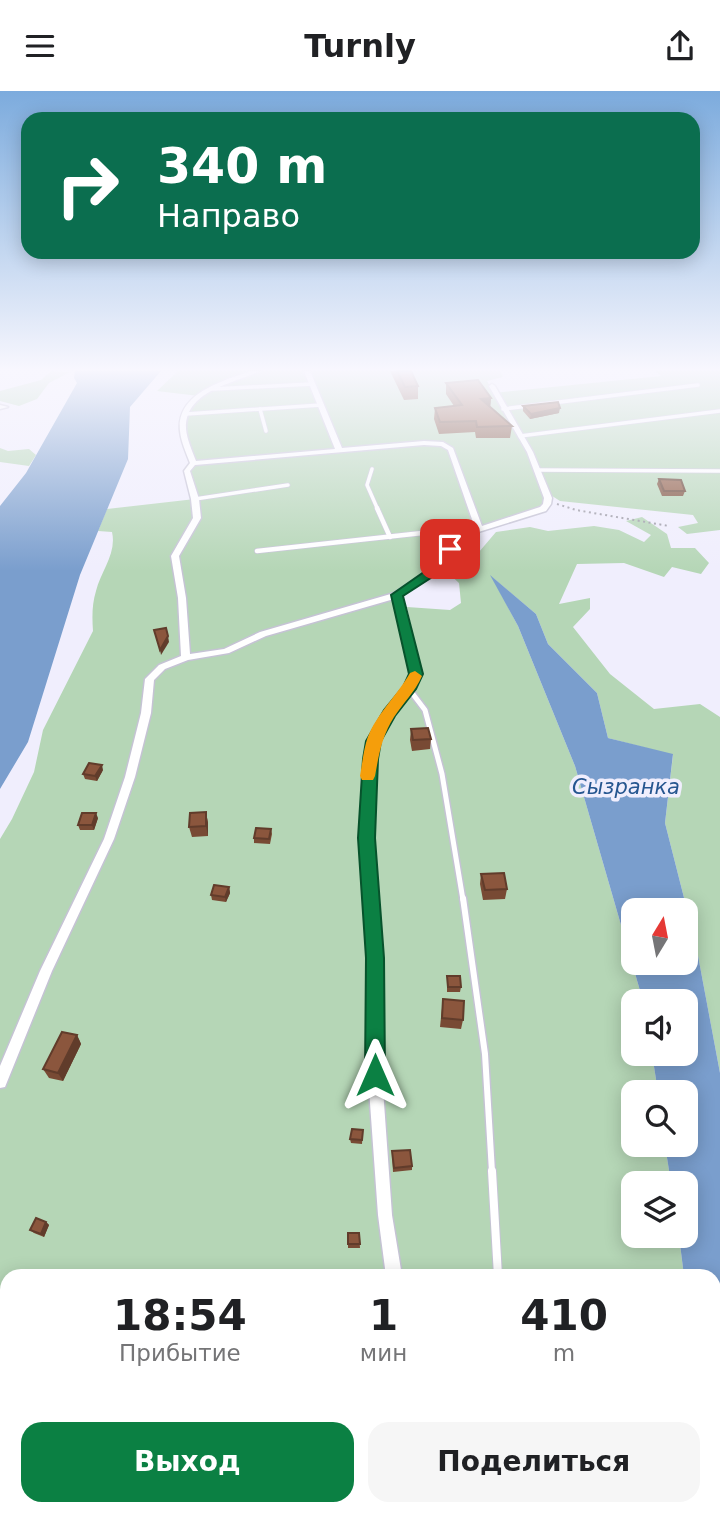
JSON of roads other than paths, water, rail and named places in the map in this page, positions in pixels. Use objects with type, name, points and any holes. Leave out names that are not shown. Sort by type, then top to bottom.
[{"type":"street","points":[[186,437],[193,463]]},
{"type":"street","points":[[334,437],[339,450]]},
{"type":"street","points":[[0,1082],[46,971],[109,839],[130,777],[146,713],[150,679],[162,667],[186,657],[226,651],[263,635],[397,595],[436,569],[450,549],[469,532],[543,509],[548,500],[521,437]]},
{"type":"street","points":[[186,657],[182,598],[175,556],[197,518],[187,471],[193,463],[424,443],[443,444],[452,449],[479,528]]},
{"type":"street","points":[[393,1269],[385,1215],[375,1075],[375,958],[367,838],[367,780],[374,741],[389,713],[409,689],[416,674],[397,595]]},
{"type":"lane","points":[[372,469],[368,485],[390,537]]},
{"type":"lane","points":[[536,470],[720,471]]},
{"type":"lane","points":[[195,499],[288,485]]},
{"type":"lane","points":[[257,551],[450,530],[469,532]]},
{"type":"lane","points":[[409,689],[425,709],[442,774],[468,928],[485,1054],[498,1269]]},
{"type":"water","points":[[46,437],[129,437],[128,459],[80,575],[28,742],[0,789],[0,506],[26,473]]},
{"type":"water","name":"Сызранка","points":[[490,575],[536,614],[548,644],[597,693],[608,738],[673,754],[665,823],[684,898],[621,898],[621,925],[575,766],[518,626]]},
{"type":"water","name":"Сызранка","points":[[698,956],[720,1073],[720,1269],[683,1269],[680,1248],[698,1248],[698,1171],[669,1171],[667,1157],[698,1157],[698,1080],[656,1080],[654,1066],[698,1066],[698,989],[640,989],[635,975],[698,975]]}]
